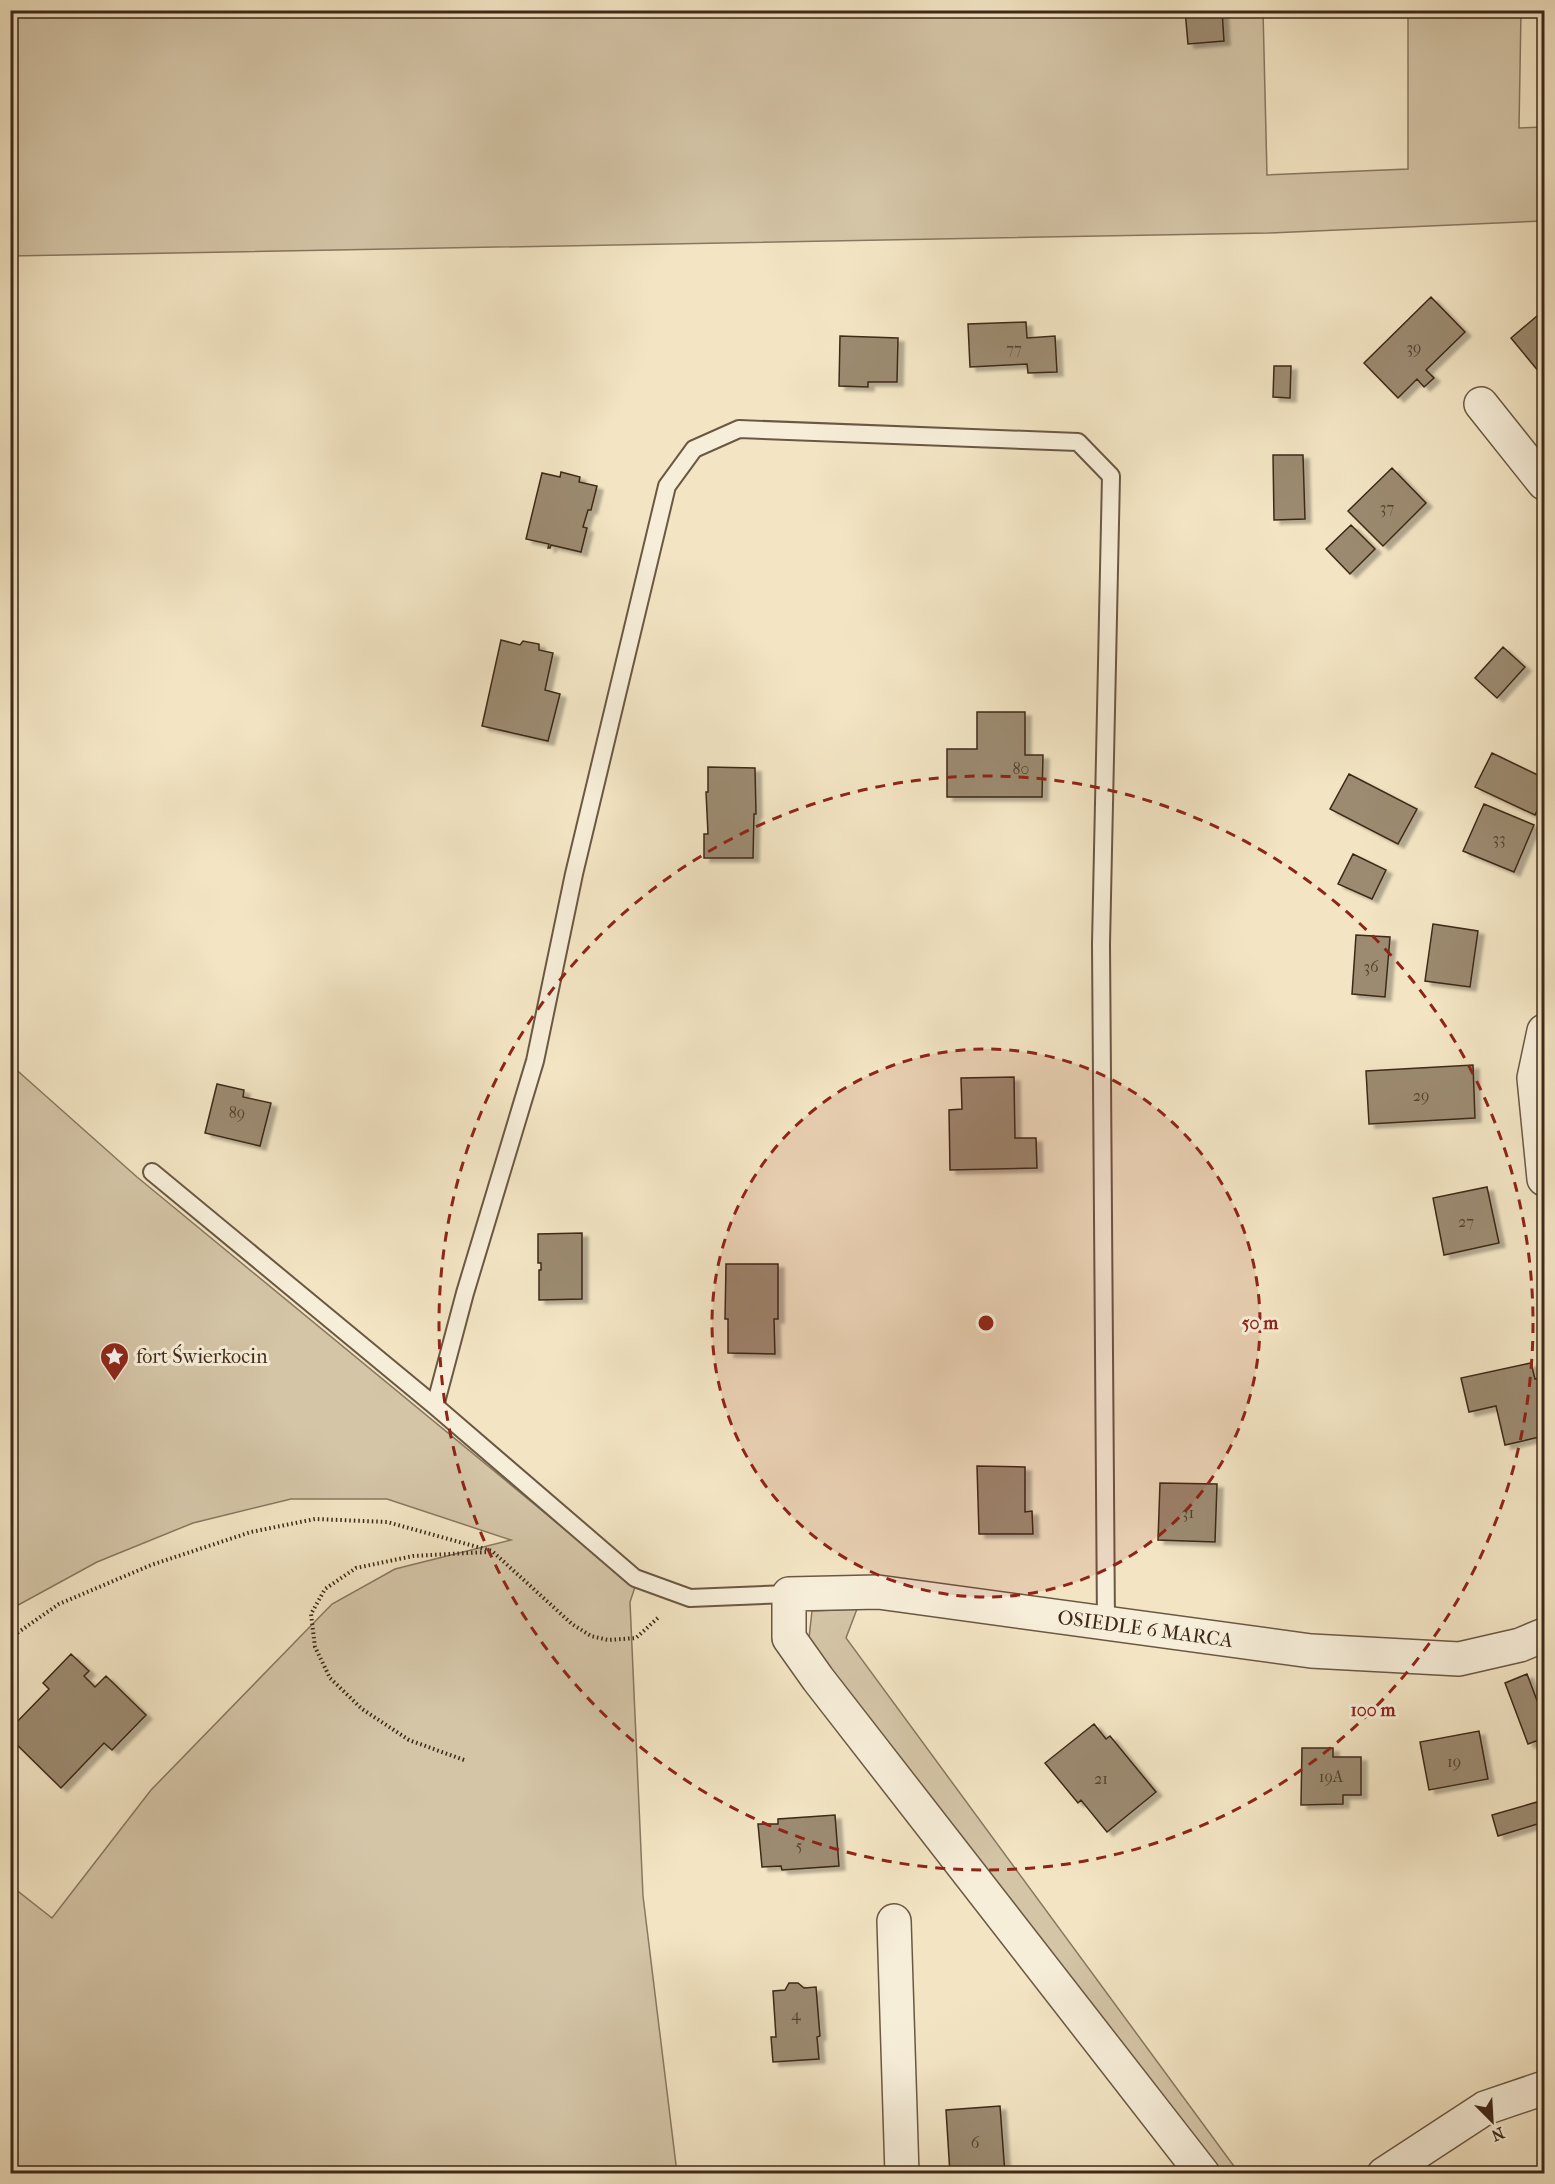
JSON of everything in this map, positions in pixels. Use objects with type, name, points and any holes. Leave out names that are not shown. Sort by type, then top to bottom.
[{"type":"street","points":[[1481,404],[1545,483]]},
{"type":"street","points":[[1545,1031],[1534,1078],[1545,1179]]},
{"type":"street","name":"OSIEDLE 6 MARCA","points":[[789,1594],[878,1592],[1311,1651],[1459,1659],[1520,1645],[1545,1635]]},
{"type":"street","points":[[789,1594],[789,1638],[818,1679],[1203,2174]]},
{"type":"street","points":[[894,1921],[902,2174]]},
{"type":"street","points":[[1384,2174],[1485,2108],[1545,2088]]},
{"type":"lane","points":[[435,1406],[465,1293],[535,1062],[573,874],[667,486],[694,449],[739,429],[1078,442],[1111,476],[1101,944],[1106,1623]]},
{"type":"lane","points":[[152,1172],[435,1406],[635,1578],[690,1598],[789,1594]]},
{"type":"path","points":[[10,1638],[59,1604],[152,1565],[251,1532],[315,1519],[387,1522],[492,1551],[572,1624],[591,1636],[608,1640],[636,1638],[657,1620],[676,1593]]},
{"type":"path","points":[[464,1760],[410,1740],[362,1709],[330,1678],[315,1647],[311,1614],[326,1588],[356,1568],[414,1556],[492,1551]]},
{"type":"shaded area","points":[[10,11],[1263,11],[1267,175],[1408,169],[1408,11],[1521,11],[1519,128],[1544,127],[1544,221],[1268,233],[11,256]]},
{"type":"shaded area","points":[[11,1065],[137,1177],[635,1587],[630,1602],[643,1896],[677,2173],[11,2173],[10,1885],[52,1918],[151,1790],[332,1604],[395,1569],[511,1540],[387,1499],[291,1499],[193,1523],[97,1562],[11,1609]]},
{"type":"shaded area","points":[[857,1609],[846,1638],[1239,2173],[1218,2173],[808,1647],[812,1611]]},
{"type":"building","points":[[1185,10],[1222,10],[1224,41],[1188,44]]},
{"type":"building","points":[[1431,297],[1465,332],[1426,370],[1434,378],[1424,387],[1417,379],[1398,398],[1364,363]]},
{"type":"building","points":[[1544,310],[1544,378],[1511,338]]},
{"type":"building","points":[[1026,322],[1027,338],[1055,336],[1057,372],[1028,373],[1027,364],[970,367],[968,324]]},
{"type":"building","points":[[840,336],[898,338],[897,382],[868,382],[868,387],[839,386]]},
{"type":"building","points":[[1274,366],[1291,366],[1290,398],[1273,397]]},
{"type":"building","points":[[1273,455],[1303,455],[1305,519],[1274,520]]},
{"type":"building","points":[[1392,468],[1426,503],[1383,546],[1348,511]]},
{"type":"building","points":[[561,472],[580,477],[579,482],[597,486],[591,510],[588,510],[583,527],[587,528],[581,552],[551,545],[548,548],[549,544],[526,539],[542,473],[560,477]]},
{"type":"building","points":[[1351,525],[1375,549],[1350,574],[1326,549]]},
{"type":"building","points":[[501,640],[520,645],[523,641],[539,644],[539,650],[553,653],[545,690],[560,694],[548,741],[482,726]]},
{"type":"building","points":[[1503,647],[1525,667],[1497,698],[1475,678]]},
{"type":"building","points":[[977,712],[1025,712],[1025,755],[1043,755],[1042,797],[947,797],[947,749],[977,749]]},
{"type":"building","points":[[1492,753],[1544,778],[1544,796],[1535,815],[1475,787]]},
{"type":"building","points":[[708,767],[755,768],[756,814],[754,814],[753,858],[704,858],[704,834],[708,834],[706,792],[708,792]]},
{"type":"building","points":[[1349,774],[1417,809],[1398,844],[1330,809]]},
{"type":"building","points":[[1484,804],[1534,825],[1514,872],[1463,851]]},
{"type":"building","points":[[1353,854],[1386,870],[1372,899],[1338,884]]},
{"type":"building","points":[[1433,924],[1478,931],[1470,987],[1425,981]]},
{"type":"building","points":[[1356,935],[1390,937],[1385,997],[1352,994]]},
{"type":"building","points":[[1473,1065],[1475,1118],[1369,1124],[1366,1071]]},
{"type":"building","points":[[1014,1077],[1015,1138],[1036,1138],[1037,1168],[950,1170],[949,1110],[962,1109],[961,1078]]},
{"type":"building","points":[[217,1084],[244,1090],[243,1097],[271,1103],[260,1146],[205,1133]]},
{"type":"building","points":[[1487,1187],[1499,1243],[1444,1255],[1433,1198]]},
{"type":"building","points":[[582,1233],[582,1299],[539,1300],[541,1263],[538,1263],[538,1234]]},
{"type":"building","points":[[726,1264],[778,1264],[778,1319],[774,1319],[775,1354],[728,1353],[728,1319],[725,1319]]},
{"type":"building","points":[[1531,1363],[1535,1379],[1544,1377],[1544,1395],[1541,1396],[1544,1410],[1544,1436],[1505,1445],[1496,1406],[1469,1412],[1461,1378]]},
{"type":"building","points":[[977,1466],[1025,1467],[1025,1512],[1032,1511],[1033,1534],[979,1534]]},
{"type":"building","points":[[1160,1483],[1217,1484],[1215,1542],[1158,1540]]},
{"type":"building","points":[[71,1654],[89,1671],[84,1676],[95,1687],[106,1676],[146,1715],[112,1750],[104,1743],[61,1788],[10,1738],[10,1729],[49,1689],[43,1683]]},
{"type":"building","points":[[1527,1674],[1544,1719],[1544,1738],[1528,1744],[1505,1683]]},
{"type":"building","points":[[1094,1724],[1106,1739],[1110,1736],[1156,1792],[1107,1832],[1081,1800],[1078,1803],[1045,1763]]},
{"type":"building","points":[[1479,1731],[1488,1779],[1429,1790],[1420,1742]]},
{"type":"building","points":[[1302,1748],[1333,1748],[1333,1757],[1361,1757],[1361,1795],[1343,1795],[1343,1804],[1301,1805]]},
{"type":"building","points":[[1537,1802],[1544,1822],[1498,1836],[1492,1815]]},
{"type":"building","points":[[835,1815],[839,1866],[782,1870],[781,1866],[762,1867],[758,1824],[778,1824],[778,1819]]},
{"type":"building","points":[[789,1983],[798,1983],[804,1988],[816,1987],[820,2036],[817,2037],[819,2059],[773,2062],[771,2037],[776,2037],[773,1991],[785,1990]]},
{"type":"building","points":[[1000,2106],[1005,2174],[950,2174],[946,2110]]},
{"type":"place","name":"fort Świerkocin","points":[[115,1382]]}]
